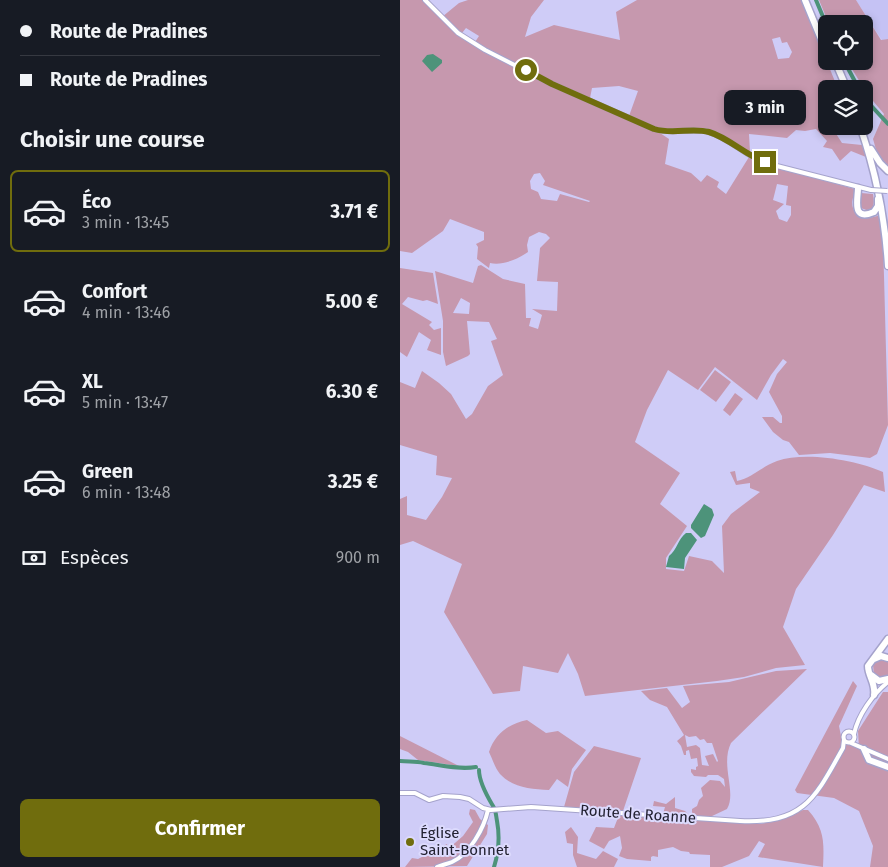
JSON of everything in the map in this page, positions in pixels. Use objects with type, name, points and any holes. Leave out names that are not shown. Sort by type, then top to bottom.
[{"type":"highway","points":[[806,0],[818,26]]},
{"type":"highway","points":[[806,0],[818,30]]},
{"type":"highway","points":[[864,135],[883,212],[888,266]]},
{"type":"highway","points":[[865,135],[881,187],[888,229]]},
{"type":"highway","points":[[871,150],[880,163],[888,170]]},
{"type":"highway","points":[[863,190],[856,204],[859,212],[866,214],[874,212],[878,203],[873,168]]},
{"type":"highway","points":[[874,695],[875,687],[868,674],[868,666],[888,639]]},
{"type":"highway","points":[[888,658],[883,656],[876,657],[871,663],[870,669],[871,675],[876,680],[888,681]]},
{"type":"highway","points":[[869,751],[868,759],[870,761],[888,767]]},
{"type":"street","points":[[425,0],[458,33],[485,50],[552,84],[654,129],[666,132],[695,130],[710,132],[756,159],[863,190],[888,191]]},
{"type":"street","points":[[850,741],[852,733],[874,695],[888,681]]},
{"type":"street","points":[[852,733],[845,734],[850,741],[888,758]]},
{"type":"street","points":[[850,741],[858,743],[869,751]]},
{"type":"street","name":"Route de Roanne","points":[[489,810],[531,807],[754,822],[777,819],[786,816],[814,796],[843,748],[850,741]]},
{"type":"street","points":[[400,793],[415,793],[429,800],[443,796],[460,797],[469,799],[489,810],[482,830],[471,845],[457,859],[437,867]]},
{"type":"shaded area","points":[[400,0],[423,0],[455,33],[482,51],[542,81],[657,131],[669,139],[665,164],[691,173],[701,182],[707,175],[719,182],[717,187],[726,194],[749,157],[764,164],[855,189],[852,202],[855,211],[861,216],[870,218],[879,215],[883,243],[888,425],[877,454],[870,458],[830,453],[799,455],[789,442],[773,432],[762,417],[773,417],[782,423],[782,416],[769,392],[777,374],[787,362],[783,359],[771,375],[757,400],[715,367],[698,390],[668,370],[647,410],[635,442],[680,473],[660,504],[687,526],[666,558],[666,569],[684,571],[689,556],[712,561],[724,573],[722,526],[731,514],[760,492],[750,488],[750,483],[736,485],[730,472],[735,471],[737,481],[777,461],[788,458],[816,457],[859,464],[883,472],[885,492],[864,485],[796,589],[783,627],[805,665],[776,668],[744,677],[717,681],[585,696],[578,674],[568,653],[558,673],[523,666],[520,691],[493,694],[444,612],[462,564],[413,541],[400,545],[400,499],[407,496],[407,515],[426,520],[452,478],[436,475],[437,456],[400,445],[400,382],[415,388],[422,371],[451,394],[466,419],[472,414],[488,386],[503,375],[491,341],[497,339],[489,322],[467,321],[470,354],[446,366],[443,352],[443,321],[435,271],[473,283],[478,266],[481,265],[503,279],[525,284],[526,318],[531,318],[529,326],[538,329],[542,315],[532,309],[557,311],[558,282],[537,281],[540,248],[550,238],[546,234],[539,232],[529,237],[528,252],[500,264],[490,263],[489,268],[477,259],[478,247],[476,244],[484,240],[484,232],[450,219],[443,231],[412,253],[400,251]],"holes":[[[540,173],[545,181],[543,185],[590,201],[560,194],[557,201],[541,199],[538,192],[531,189],[530,181],[534,174]],[[777,184],[788,186],[786,205],[791,206],[791,215],[787,222],[779,219],[776,211],[784,204],[773,200]],[[461,298],[470,303],[469,314],[453,313]]]},
{"type":"shaded area","points":[[468,0],[544,0],[531,17],[525,37],[554,25],[620,40],[616,12],[637,0],[802,0],[818,40],[818,70],[830,70],[834,80],[818,80],[818,131],[816,129],[796,130],[787,138],[749,134],[750,152],[706,128],[670,131],[657,128],[629,116],[638,91],[619,86],[592,88],[590,98],[530,71],[475,42],[479,36],[466,28],[462,33],[442,17],[459,3]],"holes":[[[780,37],[782,43],[787,42],[792,52],[789,58],[778,59],[772,39]]]},
{"type":"shaded area","points":[[819,0],[856,0],[865,15],[825,15]]},
{"type":"shaded area","points":[[856,0],[888,0],[888,39],[882,40],[873,26],[873,15],[866,15]]},
{"type":"shaded area","points":[[873,27],[881,40],[888,39],[888,167],[876,151],[873,139],[884,114],[873,101],[873,80],[859,80],[853,70],[873,70]]},
{"type":"shaded area","points":[[433,54],[442,60],[442,63],[432,72],[422,61],[427,55]]},
{"type":"shaded area","points":[[822,135],[837,135],[842,143],[862,145],[866,157],[851,151],[840,161],[832,149],[823,147],[827,141]]},
{"type":"shaded area","points":[[861,193],[873,194],[873,206],[869,211],[861,208],[859,201]]},
{"type":"shaded area","points":[[400,268],[433,273],[438,304],[408,297],[402,304],[432,322],[429,325],[434,330],[441,328],[441,355],[427,350],[431,340],[419,332],[407,357],[400,352]]},
{"type":"shaded area","points":[[715,370],[731,382],[716,402],[700,390]]},
{"type":"shaded area","points":[[735,393],[743,399],[730,416],[723,410]]},
{"type":"shaded area","points":[[704,504],[712,509],[714,515],[705,536],[701,538],[691,528],[691,525]]},
{"type":"shaded area","points":[[686,533],[691,533],[697,540],[685,558],[684,569],[666,567],[669,556]]},
{"type":"shaded area","points":[[876,660],[888,661],[888,676],[878,677],[874,674],[873,665]]},
{"type":"shaded area","points":[[807,669],[731,743],[727,760],[730,802],[727,809],[710,817],[692,816],[692,809],[697,806],[703,796],[701,788],[710,780],[720,781],[725,787],[724,779],[718,775],[694,776],[691,769],[696,770],[698,766],[697,758],[691,759],[689,750],[684,755],[677,741],[684,735],[667,707],[650,700],[641,691],[667,688],[682,708],[690,702],[683,686],[729,682],[776,671]],"holes":[[[685,735],[689,737],[696,736],[700,740],[704,739],[707,743],[712,743],[718,761],[713,754],[705,756],[709,766],[702,765],[700,748],[696,745],[687,747]]]},
{"type":"shaded area","points":[[853,681],[857,686],[839,726],[842,741],[859,749],[858,731],[883,692],[888,692],[888,867],[870,867],[873,846],[859,811],[834,798],[797,793],[795,790]]},
{"type":"shaded area","points":[[527,720],[546,733],[558,731],[586,750],[572,769],[568,787],[557,779],[549,790],[523,787],[505,779],[498,772],[489,752],[495,740],[508,727]]},
{"type":"shaded area","points":[[400,736],[459,766],[418,760],[408,752],[400,749]]},
{"type":"shaded area","points":[[594,746],[641,758],[623,811],[564,807],[574,772]]},
{"type":"shaded area","points":[[675,797],[675,808],[685,811],[690,816],[663,814],[665,807],[653,806],[654,801],[666,804]]},
{"type":"shaded area","points":[[470,809],[475,810],[480,819],[488,825],[487,834],[467,866],[405,867],[412,858],[418,859],[447,844],[448,849],[463,836],[473,822],[469,814]]},
{"type":"shaded area","points":[[803,810],[808,810],[818,824],[823,843],[823,867],[758,857],[765,844],[759,841],[749,856],[722,867],[710,867],[710,855],[690,854],[673,847],[658,850],[658,857],[651,857],[651,861],[627,859],[619,856],[622,848],[620,836],[609,841],[604,849],[589,841],[596,827],[614,828],[619,815],[759,824],[781,819]]},
{"type":"shaded area","points":[[571,827],[578,837],[577,853],[596,859],[603,851],[618,859],[614,867],[577,867],[573,855],[573,844],[567,843],[565,832]]},
{"type":"waterway","points":[[816,0],[822,15]]},
{"type":"waterway","points":[[849,70],[854,80]]},
{"type":"waterway","points":[[873,108],[888,124]]},
{"type":"waterway","points":[[400,761],[457,768],[476,767]]},
{"type":"waterway","points":[[479,770],[482,784],[495,809],[498,827],[499,844],[494,867]]},
{"type":"place","name":"Église Saint-Bonnet","points":[[410,842]]},
{"type":"route","points":[[526,70],[552,84],[654,129],[666,132],[695,130],[710,132],[756,159],[765,162]]}]
